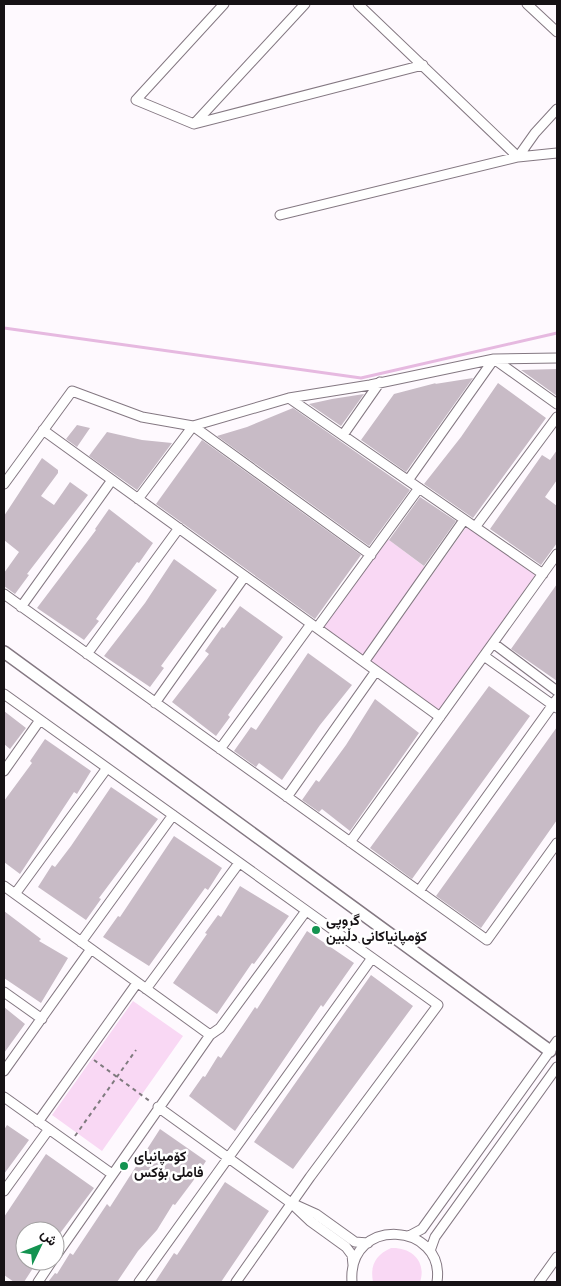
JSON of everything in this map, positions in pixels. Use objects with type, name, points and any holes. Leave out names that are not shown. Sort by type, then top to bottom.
[{"type":"street","points":[[224,4],[136,100],[194,124],[423,65]]},
{"type":"street","points":[[194,124],[306,4]]},
{"type":"street","points":[[358,4],[518,157]]},
{"type":"street","points":[[528,4],[557,32]]},
{"type":"street","points":[[518,157],[535,133],[557,109]]},
{"type":"street","points":[[280,215],[518,157],[557,153]]},
{"type":"street","points":[[138,499],[193,426],[289,398],[494,359],[557,358]]},
{"type":"street","points":[[494,359],[557,404]]},
{"type":"street","points":[[409,480],[494,359]]},
{"type":"street","points":[[342,435],[380,382]]},
{"type":"street","points":[[4,484],[72,390],[142,417],[193,426],[370,555]]},
{"type":"street","points":[[289,398],[543,574]]},
{"type":"street","points":[[476,526],[557,417]]},
{"type":"street","points":[[43,430],[440,717]]},
{"type":"street","points":[[21,607],[112,480]]},
{"type":"street","points":[[220,749],[370,555],[419,488]]},
{"type":"street","points":[[364,662],[464,520]]},
{"type":"street","points":[[87,654],[179,528]]},
{"type":"street","points":[[350,842],[557,554]]},
{"type":"street","points":[[155,703],[245,576]]},
{"type":"street","points":[[4,594],[487,940],[557,843]]},
{"type":"street","points":[[493,643],[557,691]]},
{"type":"street","points":[[4,652],[550,1051]]},
{"type":"street","points":[[419,891],[556,704],[484,656]]},
{"type":"street","points":[[287,797],[376,671]]},
{"type":"street","points":[[4,694],[438,1005],[291,1203],[236,1282]]},
{"type":"street","points":[[4,771],[40,720]]},
{"type":"street","points":[[15,894],[107,768]]},
{"type":"street","points":[[81,942],[173,815]]},
{"type":"street","points":[[146,989],[239,863]]},
{"type":"street","points":[[4,886],[210,1035]]},
{"type":"street","points":[[65,1242],[210,1035],[220,1028],[306,911]]},
{"type":"street","points":[[4,1071],[91,949]]},
{"type":"street","points":[[139,1282],[372,958]]},
{"type":"street","points":[[38,1122],[137,983]]},
{"type":"street","points":[[4,992],[42,1019]]},
{"type":"street","points":[[409,1236],[422,1228],[557,1041]]},
{"type":"street","points":[[430,1251],[435,1237],[557,1067]]},
{"type":"street","points":[[4,1097],[112,1174]]},
{"type":"street","points":[[158,1107],[291,1203],[310,1221],[346,1247],[352,1255],[352,1282]]},
{"type":"street","points":[[4,1191],[49,1129]]},
{"type":"street","points":[[291,1203],[316,1214],[355,1242],[368,1242]]},
{"type":"street","points":[[353,1265],[358,1253],[368,1242],[380,1236],[395,1233],[409,1236],[420,1242],[430,1251],[436,1263],[437,1282]]},
{"type":"street","points":[[539,1282],[557,1257]]},
{"type":"street","points":[[38,1282],[45,1271]]},
{"type":"path","points":[[69,1144],[136,1050]]},
{"type":"path","points":[[86,1054],[158,1107]]},
{"type":"shaded area","points":[[467,526],[535,575],[439,710],[371,661]]},
{"type":"shaded area","points":[[388,539],[425,567],[363,655],[324,627]]},
{"type":"shaded area","points":[[133,1001],[183,1036],[102,1151],[52,1115]]},
{"type":"shaded area","points":[[391,1248],[405,1250],[416,1257],[422,1274],[420,1282],[373,1282],[372,1271],[377,1258]]},
{"type":"building","points":[[557,369],[557,396],[521,370]]},
{"type":"building","points":[[473,378],[406,472],[361,440],[394,394],[436,383]]},
{"type":"building","points":[[498,383],[546,418],[473,518],[424,484],[461,437]]},
{"type":"building","points":[[364,394],[341,426],[309,404],[332,399]]},
{"type":"building","points":[[293,408],[410,490],[369,546],[217,436],[247,427]]},
{"type":"building","points":[[77,425],[90,428],[77,447],[66,439]]},
{"type":"building","points":[[107,432],[142,440],[172,443],[137,490],[89,456]]},
{"type":"building","points":[[202,440],[361,555],[315,619],[156,504]]},
{"type":"building","points":[[557,450],[557,480],[545,497],[557,506],[557,543],[541,565],[490,529],[542,455],[550,460]]},
{"type":"building","points":[[42,458],[58,470],[58,473],[41,496],[54,505],[70,482],[88,495],[27,574],[29,575],[15,594],[4,586],[4,573],[19,552],[4,540],[4,516]]},
{"type":"building","points":[[420,497],[456,521],[424,566],[389,540]]},
{"type":"building","points":[[109,509],[153,543],[96,619],[99,621],[84,640],[37,608],[96,530]]},
{"type":"building","points":[[174,559],[217,590],[161,666],[164,668],[150,687],[104,656],[145,603]]},
{"type":"building","points":[[557,584],[557,681],[511,649]]},
{"type":"building","points":[[240,606],[283,637],[228,715],[230,717],[216,736],[172,702],[209,654],[205,651],[222,627],[224,628]]},
{"type":"building","points":[[308,653],[352,685],[320,725],[282,780],[259,763],[256,767],[234,751],[251,727],[256,730]]},
{"type":"building","points":[[489,686],[530,716],[412,879],[370,848]]},
{"type":"building","points":[[375,699],[419,733],[350,831],[322,809],[319,812],[302,800],[316,780],[319,782],[346,745]]},
{"type":"building","points":[[4,711],[26,728],[10,749],[4,744]]},
{"type":"building","points":[[557,727],[557,820],[481,928],[436,896]]},
{"type":"building","points":[[45,739],[91,771],[77,794],[74,792],[20,874],[4,862],[4,801],[32,763],[30,761]]},
{"type":"building","points":[[111,787],[158,819],[99,898],[101,899],[86,920],[38,887],[52,865],[55,867],[71,846]]},
{"type":"building","points":[[174,836],[222,868],[208,890],[205,888],[149,966],[103,937],[118,916],[120,917]]},
{"type":"building","points":[[240,886],[289,916],[254,964],[252,963],[217,1014],[173,983],[207,934],[205,933],[218,915],[221,917]]},
{"type":"building","points":[[4,911],[41,939],[39,941],[68,958],[41,1003],[4,978]]},
{"type":"building","points":[[307,931],[354,963],[323,1007],[321,1005],[235,1131],[189,1096],[203,1076],[205,1077],[218,1056],[221,1058],[255,1007],[257,1009]]},
{"type":"building","points":[[371,975],[413,1006],[293,1169],[254,1142]]},
{"type":"building","points":[[4,1007],[25,1024],[4,1053]]},
{"type":"building","points":[[7,1125],[29,1140],[4,1174],[4,1130]]},
{"type":"building","points":[[160,1129],[206,1161],[117,1282],[48,1282],[55,1273],[65,1271],[65,1261],[70,1253],[73,1255],[107,1204],[110,1207]]},
{"type":"building","points":[[46,1154],[94,1188],[65,1227],[65,1221],[15,1221],[15,1271],[31,1271],[24,1282],[14,1282],[4,1275],[4,1217]]},
{"type":"building","points":[[225,1182],[269,1211],[221,1282],[155,1282],[174,1253],[177,1255]]},
{"type":"waterway","points":[[4,328],[361,378],[557,333]]},
{"type":"place","name":"گروپی کۆمپانیاکانی دڵبین","points":[[316,930]]},
{"type":"place","name":"کۆمپانیای فاملی بۆکس","points":[[124,1166]]}]
